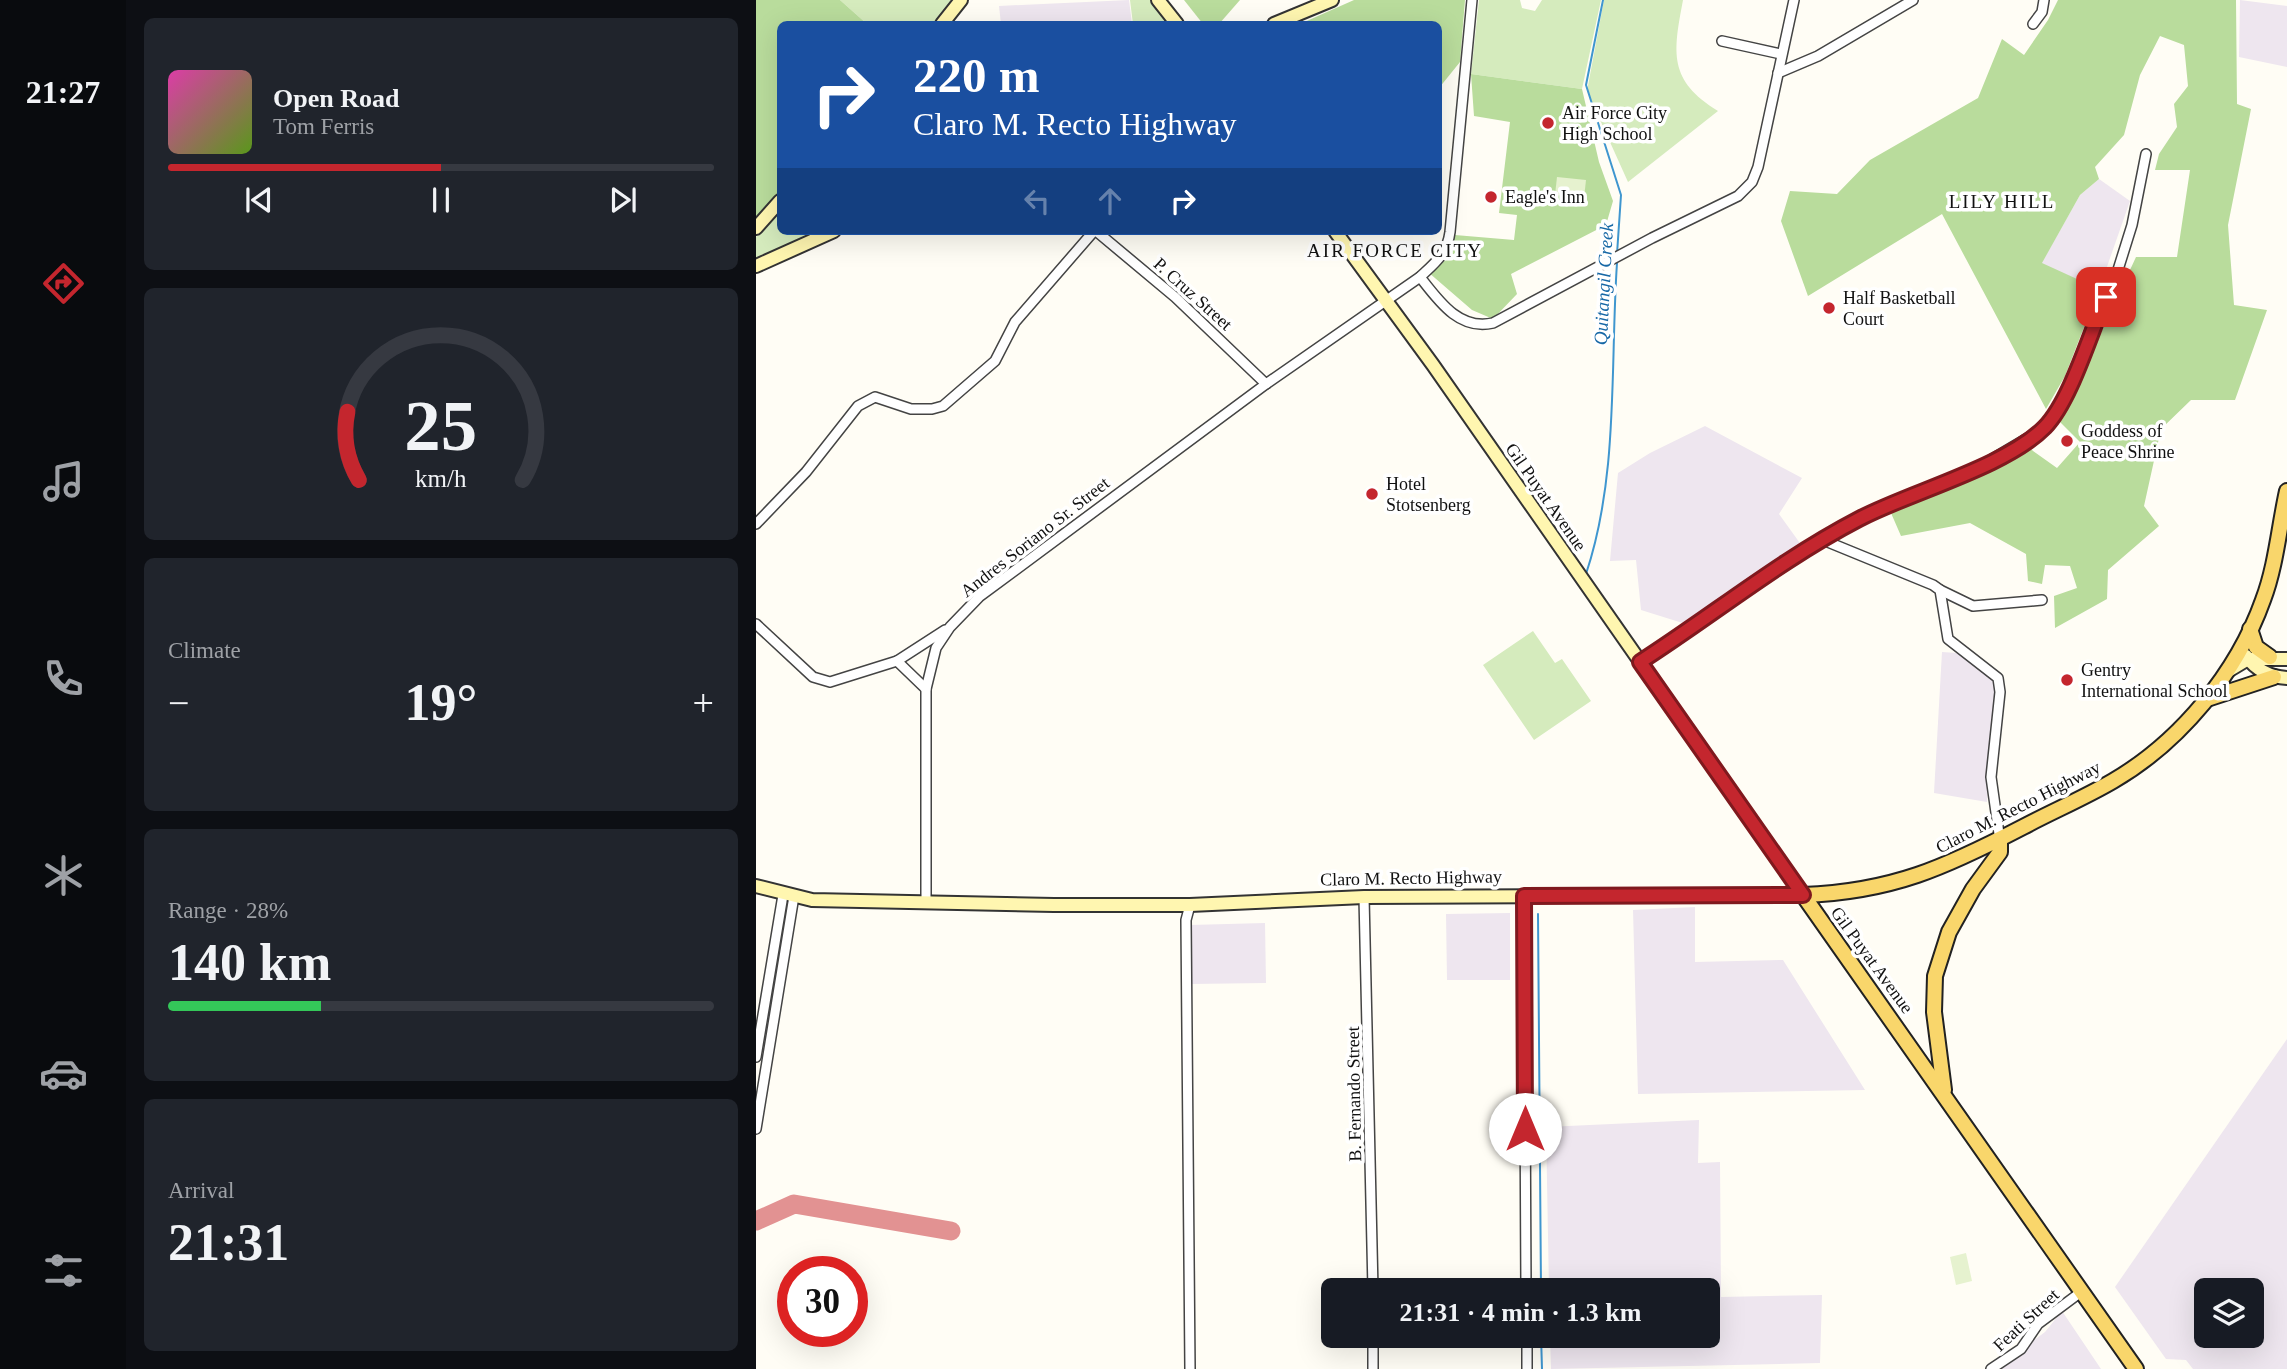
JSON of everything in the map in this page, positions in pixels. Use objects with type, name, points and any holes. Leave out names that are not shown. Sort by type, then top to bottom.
[{"type":"main road","points":[[944,21],[961,0]]},
{"type":"main road","points":[[1158,0],[1175,21]]},
{"type":"main road","points":[[1281,21],[1332,0]]},
{"type":"main road","points":[[756,228],[777,204]]},
{"type":"main road","points":[[756,266],[825,235]]},
{"type":"main road","name":"Gil Puyat Avenue","points":[[1338,235],[1386,299],[2136,1369]]},
{"type":"main road","name":"Claro M. Recto Highway","points":[[756,886],[788,895],[853,902],[1190,905],[1364,897],[1803,895],[1846,892],[1898,882],[1950,865],[2000,841],[2114,780],[2165,742],[2207,699],[2225,673],[2245,653],[2250,629],[2266,590],[2287,491]]},
{"type":"main road","points":[[2250,629],[2256,647],[2270,657]]},
{"type":"main road","points":[[2245,653],[2287,659]]},
{"type":"main road","points":[[2245,653],[2281,677]]},
{"type":"main road","points":[[2207,699],[2281,677]]},
{"type":"main road","points":[[1944,1092],[1934,1012],[1935,976],[1949,932],[1973,889],[2000,852],[2000,841]]},
{"type":"street","name":"Andres Soriano Sr. Street","points":[[926,902],[926,689],[936,648],[950,627],[988,590],[1266,384],[1420,276],[1447,249],[1472,0]]},
{"type":"street","points":[[1420,276],[1445,310],[1475,324],[1487,325],[1744,191],[1758,167],[1794,0]]},
{"type":"street","points":[[1779,73],[1818,55],[1913,0]]},
{"type":"street","points":[[2033,24],[2042,12],[2045,0]]},
{"type":"street","points":[[1722,41],[1781,54]]},
{"type":"street","points":[[1640,662],[1823,540],[1860,519],[1977,468],[2024,443],[2053,418],[2117,273],[2132,225],[2146,154]]},
{"type":"street","points":[[756,524],[806,472],[858,406],[869,398],[891,401],[911,409],[932,410],[943,406],[954,397],[995,361],[1015,323],[1092,235]]},
{"type":"street","name":"P. Cruz Street","points":[[1100,235],[1175,297],[1266,384]]},
{"type":"street","points":[[1823,540],[1877,560],[1973,606],[2042,600]]},
{"type":"street","points":[[1940,590],[1948,639],[1990,671],[2000,684],[1991,777],[2000,841]]},
{"type":"street","points":[[756,624],[821,681],[830,682],[897,661],[950,627]]},
{"type":"street","points":[[897,661],[926,689]]},
{"type":"street","points":[[756,1057],[788,895]]},
{"type":"street","points":[[756,1129],[761,1063],[788,895]]},
{"type":"street","points":[[1524,896],[1526,1278]]},
{"type":"street","name":"B. Fernando Street","points":[[1364,897],[1370,1040],[1373,1278]]},
{"type":"street","points":[[1190,905],[1186,920],[1190,1369]]},
{"type":"street","name":"Feati Street","points":[[1991,1369],[2021,1349],[2038,1324],[2081,1292]]},
{"type":"street","points":[[1373,1348],[1373,1369]]},
{"type":"street","points":[[1527,1348],[1527,1369]]},
{"type":"shaded area","points":[[1129,0],[1132,21],[1001,21],[999,6]]},
{"type":"shaded area","points":[[2240,0],[2287,6],[2287,67],[2239,57]]},
{"type":"shaded area","points":[[2099,179],[2130,201],[2102,281],[2088,284],[2041,264],[2080,195]]},
{"type":"shaded area","points":[[1705,426],[1802,478],[1779,514],[1802,546],[1689,625],[1641,610],[1636,560],[1610,561],[1618,473],[1650,453]]},
{"type":"shaded area","points":[[1942,652],[1957,653],[1985,670],[1996,681],[1987,802],[1934,793]]},
{"type":"shaded area","points":[[1695,907],[1695,962],[1783,960],[1865,1090],[1638,1094],[1633,910]]},
{"type":"shaded area","points":[[1510,913],[1510,980],[1447,980],[1446,914]]},
{"type":"shaded area","points":[[1265,923],[1266,983],[1191,984],[1190,925]]},
{"type":"shaded area","points":[[2287,1039],[2287,1369],[2193,1369],[2186,1360],[2166,1359],[2115,1287]]},
{"type":"shaded area","points":[[1699,1120],[1698,1163],[1720,1162],[1721,1297],[1822,1295],[1820,1363],[1551,1369],[1550,1348],[1720,1348],[1720,1278],[1549,1278],[1546,1127]]},
{"type":"shaded area","points":[[2062,1311],[2101,1369],[1996,1369],[2045,1332]]},
{"type":"green space","points":[[756,0],[840,0],[864,21],[777,21],[777,196],[756,221]]},
{"type":"green space","points":[[840,0],[955,0],[938,21],[864,21]]},
{"type":"green space","points":[[1130,0],[1151,0],[1168,21],[1133,21]]},
{"type":"green space","points":[[1184,0],[1240,0],[1222,21],[1201,21]]},
{"type":"green space","points":[[1354,0],[1465,0],[1460,62],[1442,84],[1442,21],[1307,21]]},
{"type":"green space","points":[[1479,0],[1520,0],[1522,8],[1535,11],[1542,0],[1601,0],[1582,89],[1471,74]]},
{"type":"green space","points":[[1604,0],[1683,0],[1677,35],[1678,64],[1690,88],[1718,111],[1628,182],[1587,91]]},
{"type":"green space","points":[[2058,0],[2236,0],[2237,104],[2251,109],[2228,225],[2234,305],[2267,310],[2235,400],[2191,400],[2161,429],[2144,506],[2159,526],[2108,570],[2107,599],[2055,628],[2054,596],[2077,588],[2070,566],[2045,565],[2042,584],[2028,581],[2026,554],[1970,523],[1901,536],[1891,513],[2029,448],[2057,468],[2080,442],[2060,422],[2136,257],[2177,257],[2190,170],[2155,170],[2159,154],[2177,127],[2174,104],[2188,86],[2184,45],[2160,36],[2140,75],[2124,135],[2095,167],[2099,179],[2080,195],[2042,263],[2088,284],[2102,281],[2065,376],[2046,409],[1942,214],[1808,296],[1781,221],[1790,191],[1837,194],[1870,160],[1978,98],[2002,39],[2024,55]]},
{"type":"green space","points":[[1471,74],[1582,89],[1599,162],[1613,201],[1606,225],[1511,274],[1517,294],[1493,319],[1472,310],[1428,272],[1449,258],[1455,235],[1514,240],[1517,215],[1499,213],[1510,122],[1474,116]]},
{"type":"green space","points":[[1557,177],[1586,180],[1584,198],[1555,195]]},
{"type":"green space","points":[[777,213],[777,235],[811,235],[756,260],[756,237]]},
{"type":"green space","points":[[1533,631],[1555,663],[1562,659],[1591,701],[1534,740],[1483,665]]},
{"type":"green space","points":[[1966,1253],[1972,1281],[1956,1285],[1950,1257]]},
{"type":"waterway","name":"Quitangil Creek","points":[[1603,0],[1586,85],[1621,195],[1617,254]]},
{"type":"waterway","name":"Quitangil Creek","points":[[1586,574],[1597,536],[1608,459],[1617,263]]},
{"type":"waterway","name":"Quitangil Creek","points":[[1538,914],[1541,1278]]},
{"type":"waterway","name":"Quitangil Creek","points":[[1541,1348],[1542,1369]]},
{"type":"taxiway","points":[[756,1221],[794,1204],[951,1231]]},
{"type":"place","name":"Air Force City High School","points":[[1548,123]]},
{"type":"place","name":"Eagle's Inn","points":[[1491,197]]},
{"type":"place","name":"Half Basketball Court","points":[[1829,308]]},
{"type":"place","name":"Goddess of Peace Shrine","points":[[2067,441]]},
{"type":"place","name":"Hotel Stotsenberg","points":[[1372,494]]},
{"type":"place","name":"Gentry International School","points":[[2067,680]]},
{"type":"district","name":"LILY HILL","points":[[2002,201]]},
{"type":"district","name":"AIR FORCE CITY","points":[[1395,250]]},
{"type":"route","points":[[1525,1129],[1524,896],[1803,895],[1640,662],[1806,551],[1860,519],[1977,468],[2024,443],[2043,429],[2053,418],[2063,399],[2106,297]]}]
